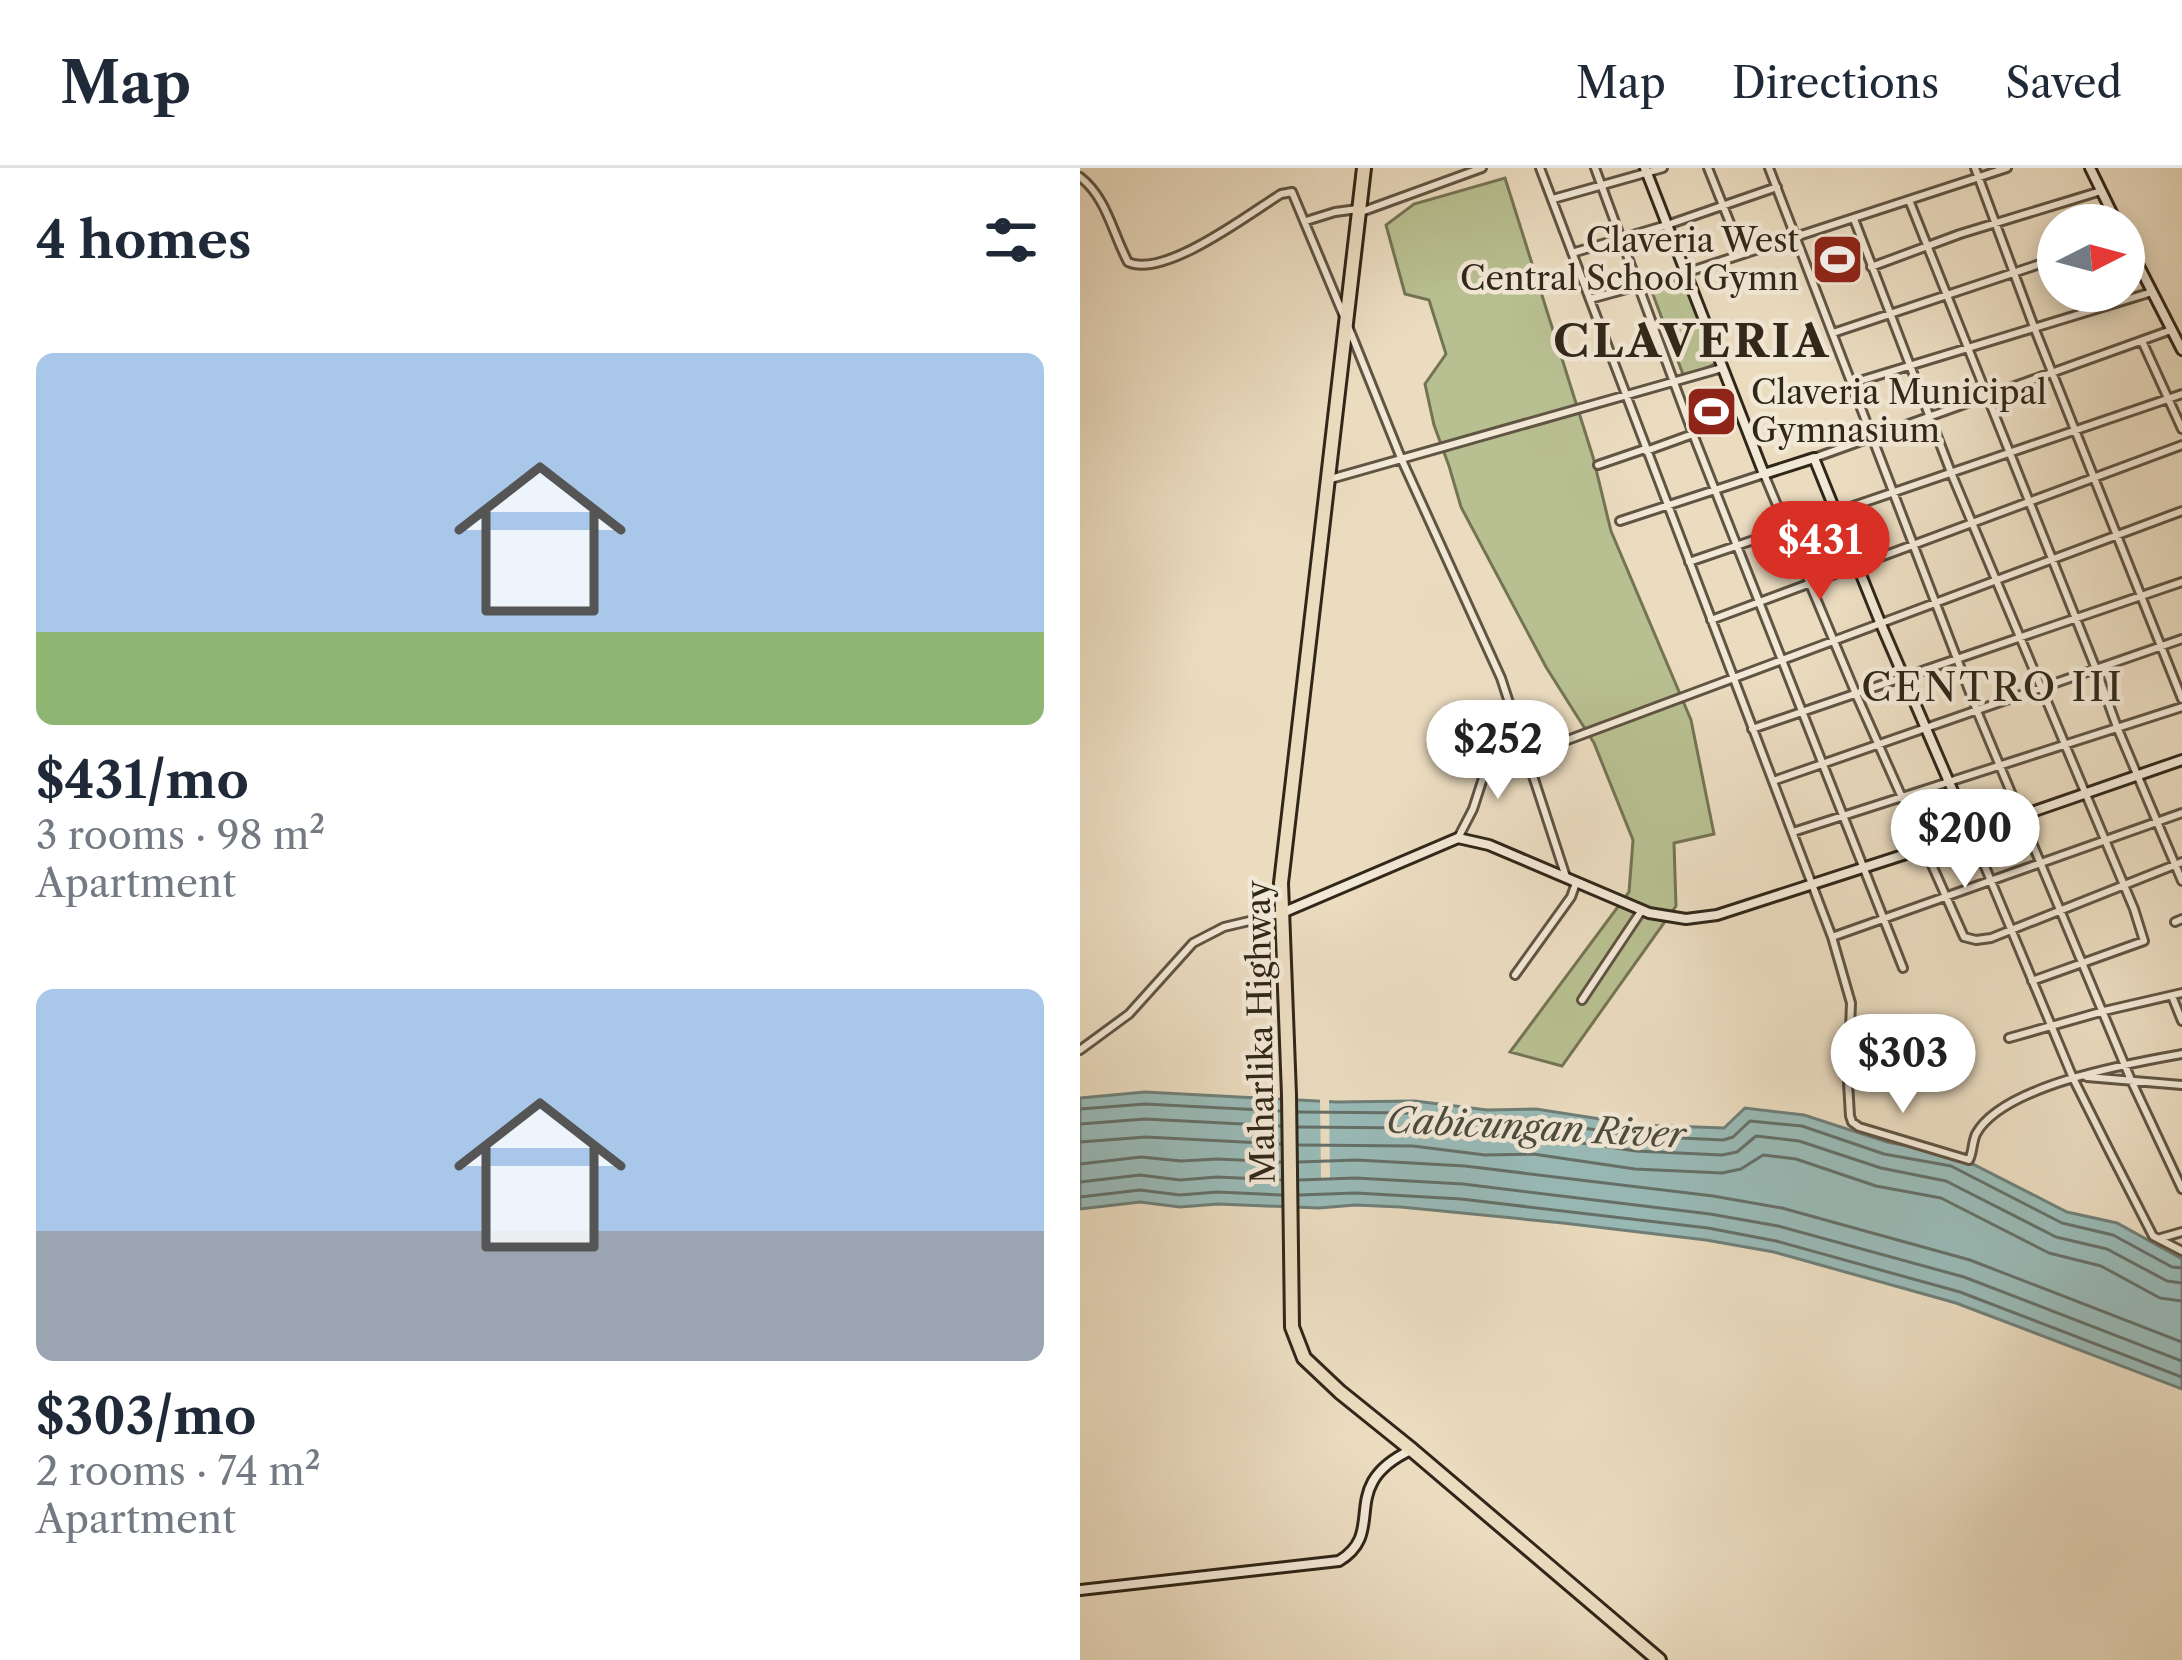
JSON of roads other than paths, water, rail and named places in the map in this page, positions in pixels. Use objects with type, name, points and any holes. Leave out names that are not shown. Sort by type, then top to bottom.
[{"type":"highway","name":"Maharlika Highway","points":[[1364,168],[1281,883],[1294,1338],[1304,1358],[1340,1392],[1651,1657]]},
{"type":"street","points":[[1306,221],[1358,211],[1482,168]]},
{"type":"street","points":[[1540,168],[1832,937],[1850,995],[1848,1082],[1854,1125],[1969,1160],[1975,1135],[2000,1112],[2041,1089],[2125,1064],[2182,1054]]},
{"type":"street","points":[[1594,168],[1903,968]]},
{"type":"street","points":[[1553,199],[1663,168]]},
{"type":"street","points":[[1708,168],[1742,254]]},
{"type":"street","points":[[1769,168],[1977,711],[2131,1080],[2182,1189]]},
{"type":"street","points":[[1793,832],[2182,703],[1975,168]]},
{"type":"street","points":[[1590,299],[1797,238],[2007,168]]},
{"type":"street","points":[[2090,168],[2108,204]]},
{"type":"street","points":[[1646,170],[1786,530],[1961,933],[1967,939],[1986,940],[2178,864]]},
{"type":"street","points":[[1080,176],[1106,209],[1124,256],[1135,266],[1178,256],[1285,192],[1294,194],[1401,458],[1496,667],[1572,881],[1571,897],[1515,975]]},
{"type":"street","points":[[1572,253],[1777,188]]},
{"type":"street","points":[[1871,267],[2101,191]]},
{"type":"street","points":[[1909,200],[2182,881]]},
{"type":"street","points":[[1854,219],[1952,475],[2144,940],[2032,981]]},
{"type":"street","points":[[1833,333],[2037,266]]},
{"type":"street","points":[[2145,278],[2182,350]]},
{"type":"street","points":[[1853,382],[2152,292]]},
{"type":"street","points":[[1620,521],[1814,458],[2171,330]]},
{"type":"street","points":[[2142,340],[2182,429]]},
{"type":"street","points":[[1327,480],[1722,368]]},
{"type":"street","points":[[1689,562],[2182,394]]},
{"type":"street","points":[[1598,465],[1693,434]]},
{"type":"street","points":[[1711,620],[2182,446]]},
{"type":"street","points":[[1814,458],[2075,1077],[2153,1236],[2182,1251]]},
{"type":"street","points":[[1458,838],[1486,775],[1497,767],[2182,511]]},
{"type":"street","points":[[1752,729],[2182,582]]},
{"type":"street","points":[[1773,782],[2182,638]]},
{"type":"street","points":[[1080,1050],[1129,1014],[1193,943],[1223,927],[1281,914],[1458,838],[1489,844],[1642,910],[1686,919],[1717,915],[2182,760]]},
{"type":"street","points":[[1832,937],[2182,813]]},
{"type":"street","points":[[1582,1000],[1642,910]]},
{"type":"street","points":[[2009,1038],[2182,993]]},
{"type":"street","points":[[2172,995],[2182,1021]]},
{"type":"street","points":[[2075,1077],[2182,1084]]},
{"type":"street","points":[[2158,1239],[2182,1232]]},
{"type":"street","points":[[1080,1590],[1340,1561],[1362,1535],[1372,1479],[1388,1462],[1412,1450]]},
{"type":"water","name":"Cabicungan River","points":[[1145,1092],[1336,1102],[1415,1101],[1487,1110],[1536,1109],[1639,1125],[1724,1128],[1745,1108],[1804,1115],[1887,1142],[1955,1155],[2067,1212],[2117,1223],[2182,1259],[2182,1389],[1956,1303],[1774,1252],[1706,1240],[1401,1207],[1180,1207],[1140,1202],[1080,1209],[1080,1098]]},
{"type":"place","name":"Claveria West Central School Gymn","points":[[1838,259]]},
{"type":"place","name":"Claveria Municipal Gymnasium","points":[[1712,411]]},
{"type":"district","name":"CLAVERIA","points":[[1692,341]]},
{"type":"district","name":"CENTRO III","points":[[1993,687]]}]
